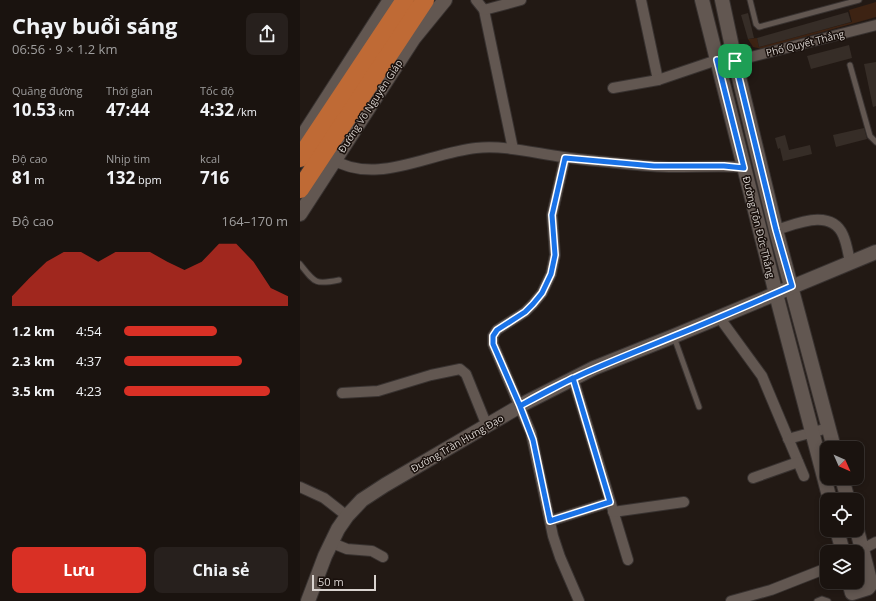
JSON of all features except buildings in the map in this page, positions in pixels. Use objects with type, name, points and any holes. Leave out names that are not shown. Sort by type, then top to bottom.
[{"type":"highway","points":[[300,158],[405,0]]},
{"type":"highway","name":"Đường Võ Nguyên Giáp","points":[[300,189],[329,157],[425,0]]},
{"type":"street","points":[[300,140],[390,0]]},
{"type":"street","name":"Đường Võ Nguyên Giáp","points":[[300,214],[329,157],[414,38],[445,0]]},
{"type":"street","points":[[476,0],[484,10],[513,149]]},
{"type":"street","points":[[484,10],[520,0]]},
{"type":"street","points":[[641,0],[658,80]]},
{"type":"street","name":"Đường Tôn Đức Thắng","points":[[702,0],[776,294],[828,493]]},
{"type":"street","name":"Đường Tôn Đức Thắng","points":[[722,0],[735,61],[776,230],[832,441]]},
{"type":"street","name":"Phố Quyết Thắng","points":[[717,60],[735,61],[876,25]]},
{"type":"street","points":[[613,88],[658,80],[717,60]]},
{"type":"street","points":[[329,157],[367,170],[384,170],[460,150],[478,148],[513,149],[565,158],[661,166],[718,166],[744,168]]},
{"type":"street","points":[[565,158],[552,215],[555,255],[551,274],[542,293],[533,304],[525,312],[497,330],[493,336],[493,344],[533,440],[550,521],[560,557],[579,601]]},
{"type":"street","points":[[776,230],[804,221],[827,221],[838,228],[842,234],[850,262]]},
{"type":"street","name":"Đường Trần Hưng Đạo","points":[[308,601],[332,543],[347,516],[362,500],[386,485],[520,406],[594,368],[876,252]]},
{"type":"street","points":[[719,317],[762,376],[804,476]]},
{"type":"street","points":[[342,393],[378,391],[431,375],[460,369],[466,374],[487,426]]},
{"type":"street","points":[[573,378],[628,560]]},
{"type":"street","points":[[788,440],[828,428]]},
{"type":"street","points":[[753,478],[798,462]]},
{"type":"street","points":[[300,487],[324,498],[347,516]]},
{"type":"street","points":[[550,521],[611,507],[684,502]]},
{"type":"street","points":[[864,549],[876,542]]},
{"type":"street","points":[[332,543],[348,549],[372,551],[383,557]]},
{"type":"street","points":[[864,563],[871,584],[868,588],[864,589]]},
{"type":"street","points":[[736,601],[785,585],[820,571]]},
{"type":"street","points":[[851,592],[864,589]]},
{"type":"lane","points":[[750,0],[756,24],[760,27],[837,3],[859,0]]},
{"type":"lane","points":[[850,65],[870,136],[876,142]]},
{"type":"lane","points":[[300,264],[316,281],[322,284],[339,280]]},
{"type":"lane","points":[[674,336],[699,407]]},
{"type":"lane","points":[[817,601],[822,599],[828,601]]},
{"type":"shaded area","points":[[876,2],[876,17],[762,49],[753,47],[748,39],[757,38],[759,47],[852,22],[849,10]]},
{"type":"route","points":[[735,61],[717,60],[744,168],[724,166],[654,166],[565,158],[552,215],[555,255],[551,274],[542,293],[533,304],[525,312],[503,325],[493,336],[493,344],[520,406],[527,402],[573,378],[610,502],[550,521],[533,440],[520,406],[573,378],[594,368],[792,286],[782,256],[735,61]]}]
